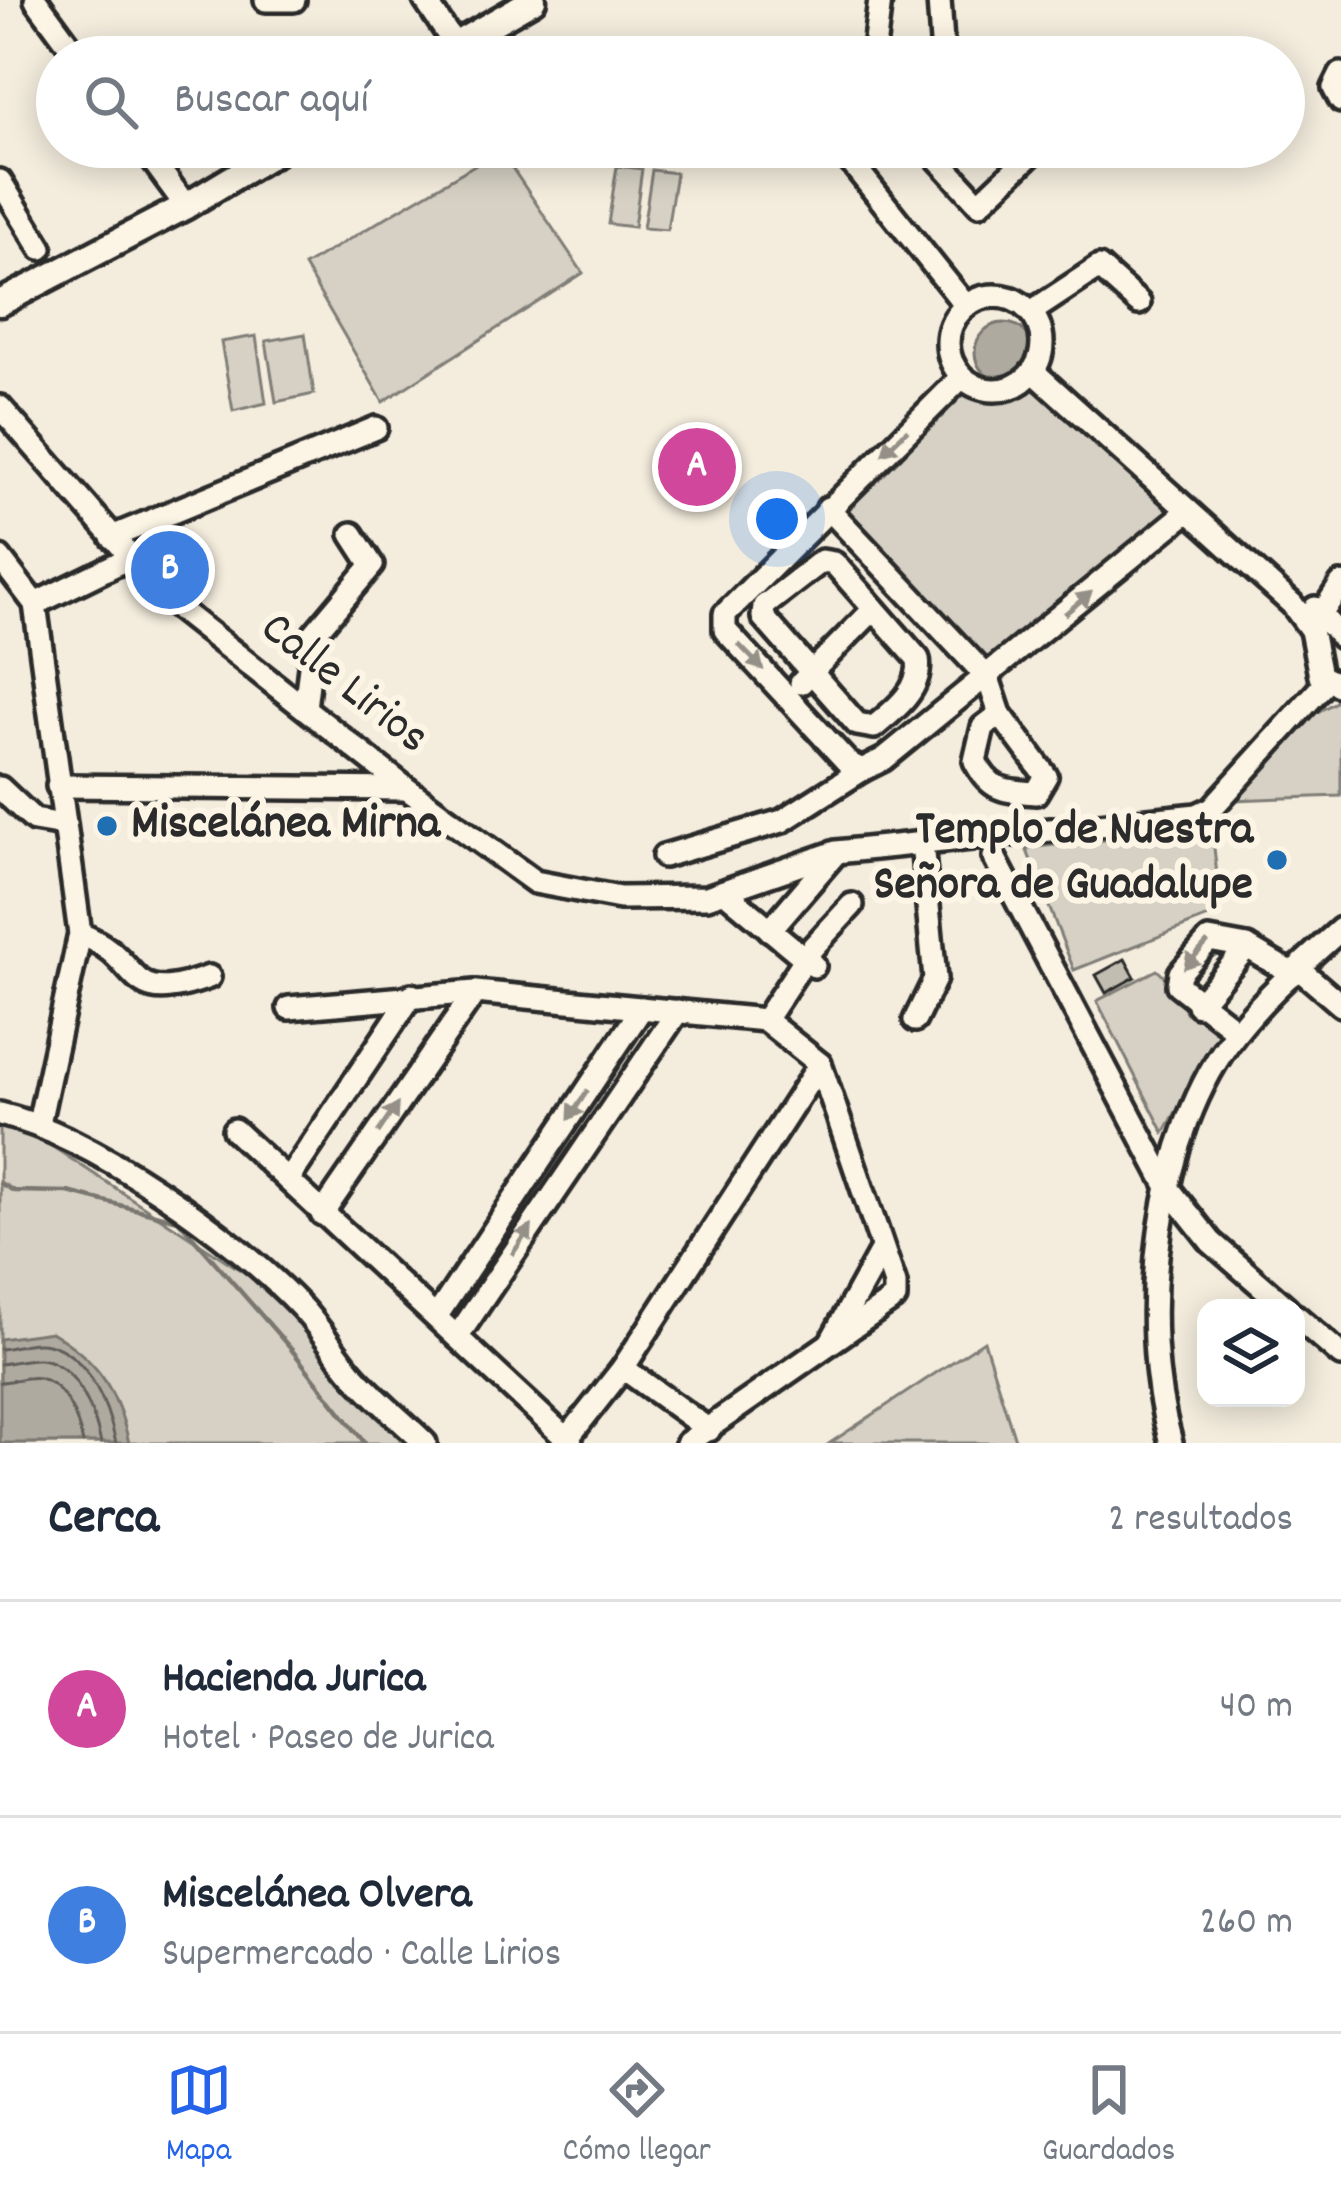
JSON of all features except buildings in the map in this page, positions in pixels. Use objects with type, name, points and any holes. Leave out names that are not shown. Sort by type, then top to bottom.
[{"type":"main road","points":[[471,36],[533,0]]},
{"type":"main road","points":[[0,303],[249,168]]},
{"type":"street","points":[[36,0],[62,36]]},
{"type":"street","points":[[266,0],[294,0]]},
{"type":"street","points":[[425,0],[439,36]]},
{"type":"street","points":[[876,36],[880,0]]},
{"type":"street","points":[[940,0],[942,36]]},
{"type":"street","points":[[1341,74],[1334,88],[1341,101]]},
{"type":"street","points":[[158,168],[186,206]]},
{"type":"street","points":[[855,168],[966,306]]},
{"type":"street","points":[[946,168],[979,204],[1017,168]]},
{"type":"street","points":[[0,181],[41,248]]},
{"type":"street","points":[[1031,312],[1099,267],[1139,303]]},
{"type":"street","points":[[1005,297],[1031,312],[1042,346],[1033,371],[999,390],[962,377],[948,340],[966,306],[1005,297]]},
{"type":"street","points":[[1033,371],[1292,604],[1341,639],[1322,649],[1317,660]]},
{"type":"street","points":[[862,770],[848,763],[725,630],[725,614],[779,576],[822,561],[834,562],[918,659],[918,678],[898,707],[874,727],[856,724],[764,617],[764,606],[779,576],[828,508],[962,377]]},
{"type":"street","name":"Calle Lirios","points":[[0,406],[170,602],[406,789],[535,882],[620,898],[716,894],[836,852],[1197,814],[1212,808],[1334,684]]},
{"type":"street","points":[[112,537],[376,428]]},
{"type":"street","points":[[828,508],[988,678],[1000,714]]},
{"type":"street","points":[[664,856],[782,821],[884,759],[1188,512]]},
{"type":"street","points":[[304,708],[314,634],[372,565],[352,534]]},
{"type":"street","points":[[0,558],[35,604],[80,934],[39,1124]]},
{"type":"street","points":[[35,604],[129,558]]},
{"type":"street","points":[[1334,684],[1317,660],[1316,619],[1341,584]]},
{"type":"street","points":[[788,696],[874,609]]},
{"type":"street","points":[[58,786],[406,789]]},
{"type":"street","points":[[0,788],[34,820],[63,825]]},
{"type":"street","points":[[915,1020],[934,979],[922,843]]},
{"type":"street","points":[[775,925],[836,852]]},
{"type":"street","points":[[994,857],[1168,1189],[1210,1242],[1276,1299]]},
{"type":"street","points":[[716,894],[816,953]]},
{"type":"street","points":[[771,1024],[852,905]]},
{"type":"street","points":[[1171,1443],[1153,1360],[1153,1270],[1168,1189],[1194,1110],[1237,1031],[1341,929]]},
{"type":"street","points":[[80,934],[98,940],[152,990],[169,992],[209,976]]},
{"type":"street","points":[[1237,1031],[1182,992],[1180,973],[1209,940],[1247,946],[1296,971],[1341,1005]]},
{"type":"street","points":[[1198,1005],[1247,946]]},
{"type":"street","points":[[322,1214],[475,992]]},
{"type":"street","points":[[290,1008],[475,992],[678,1011],[771,1024],[820,1064],[895,1298],[687,1443]]},
{"type":"street","points":[[288,1180],[412,995]]},
{"type":"street","points":[[436,1317],[643,1008]]},
{"type":"street","points":[[457,1337],[678,1011]]},
{"type":"street","points":[[234,1130],[569,1441],[623,1367],[820,1064]]},
{"type":"street","points":[[0,1114],[39,1124],[180,1207],[302,1308],[353,1375],[425,1443]]},
{"type":"street","points":[[542,1161],[565,1176]]},
{"type":"street","points":[[829,1345],[882,1249]]},
{"type":"street","points":[[1305,1324],[1341,1355]]},
{"type":"street","points":[[623,1367],[709,1430]]},
{"type":"shaded area","points":[[470,168],[512,168],[583,273],[383,402],[304,266]]},
{"type":"shaded area","points":[[617,168],[642,169],[634,227],[608,224]]},
{"type":"shaded area","points":[[652,170],[676,173],[667,230],[643,228]]},
{"type":"shaded area","points":[[305,334],[314,394],[276,402],[266,341]]},
{"type":"shaded area","points":[[256,336],[266,403],[233,411],[221,342]]},
{"type":"shaded area","points":[[1037,385],[1180,510],[988,668],[837,509],[962,387],[1006,398]]},
{"type":"shaded area","points":[[1341,699],[1341,796],[1231,800],[1307,718]]},
{"type":"shaded area","points":[[1212,829],[1221,912],[1074,970],[1026,848]]},
{"type":"shaded area","points":[[1157,970],[1222,1030],[1164,1133],[1097,1001]]},
{"type":"shaded area","points":[[0,1126],[30,1132],[280,1296],[425,1443],[0,1443]]},
{"type":"shaded area","points":[[984,1341],[1016,1443],[830,1443]]},
{"type":"water","points":[[1004,323],[1025,331],[1033,352],[1025,373],[1004,381],[983,373],[975,352],[983,331]]},
{"type":"water","points":[[51,1332],[103,1378],[129,1443],[0,1443],[0,1339]]},
{"type":"waterway","points":[[0,1183],[14,1191],[68,1192],[178,1220],[291,1349],[365,1443]]},
{"type":"place","name":"Hacienda Jurica","points":[[697,467]]},
{"type":"place","name":"Miscelánea Olvera","points":[[170,570]]},
{"type":"place","name":"Miscelánea Mirna","points":[[107,826]]},
{"type":"place","name":"Templo de Nuestra Señora de Guadalupe","points":[[1277,860]]}]
